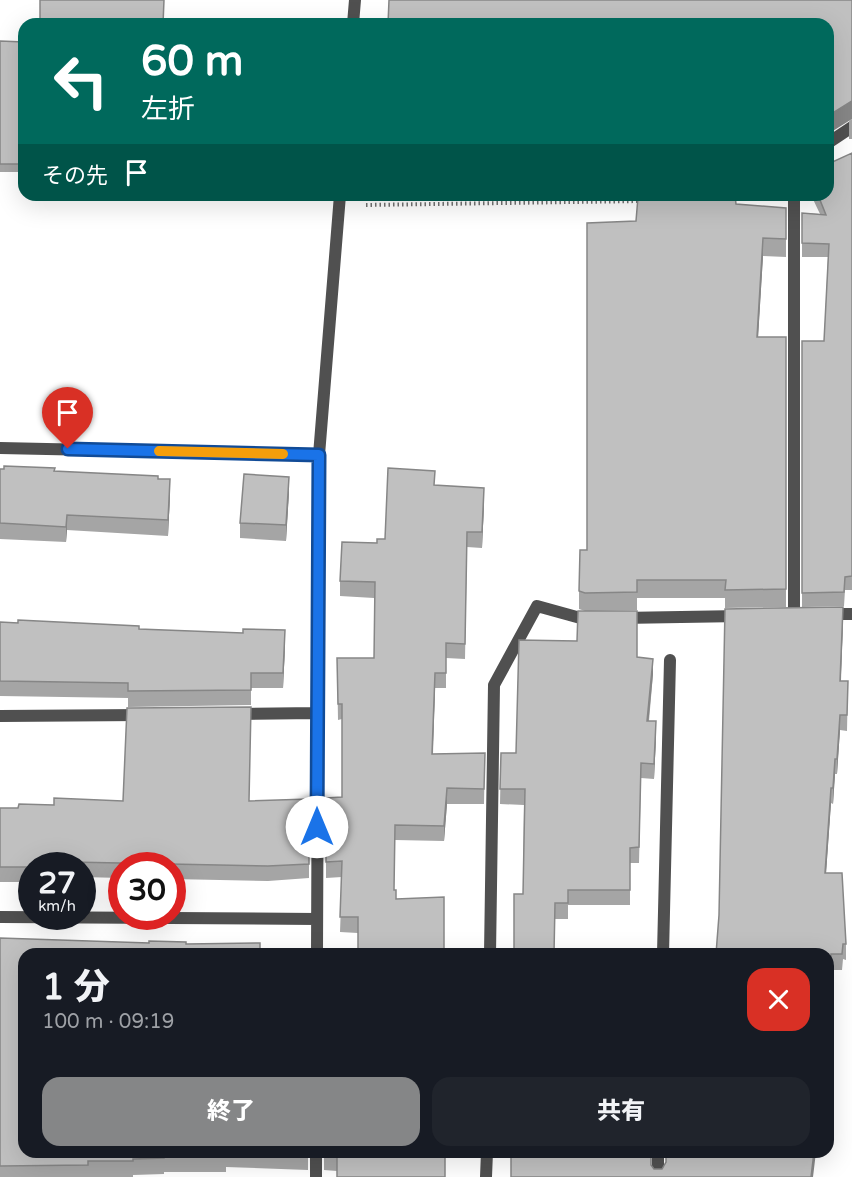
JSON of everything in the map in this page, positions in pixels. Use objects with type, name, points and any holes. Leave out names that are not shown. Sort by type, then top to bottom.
[{"type":"street","points":[[354,18],[355,0]]},
{"type":"street","points":[[834,139],[852,127]]},
{"type":"street","points":[[317,948],[319,455],[339,201]]},
{"type":"street","points":[[794,201],[800,614],[852,614]]},
{"type":"street","points":[[0,448],[319,455]]},
{"type":"street","points":[[490,948],[494,685],[537,606],[584,619],[759,615]]},
{"type":"street","points":[[663,948],[670,660]]},
{"type":"street","points":[[223,714],[317,713]]},
{"type":"street","points":[[0,716],[153,715]]},
{"type":"street","points":[[0,917],[317,919]]},
{"type":"street","points":[[316,1158],[316,1177]]},
{"type":"street","points":[[486,1177],[487,1158]]},
{"type":"street","points":[[658,1158],[658,1177]]},
{"type":"building","points":[[40,0],[164,0],[163,18],[40,18]]},
{"type":"building","points":[[389,0],[852,0],[852,101],[834,112],[834,18],[388,18]]},
{"type":"building","points":[[0,41],[18,42],[18,164],[0,164]]},
{"type":"building","points":[[852,153],[852,576],[845,577],[844,592],[802,593],[802,341],[824,341],[829,244],[802,243],[802,213],[826,215],[820,201],[834,201],[834,161]]},
{"type":"building","points":[[638,201],[736,201],[736,204],[786,208],[786,239],[763,238],[757,337],[786,337],[786,589],[725,590],[726,580],[637,580],[637,592],[585,593],[579,591],[580,550],[587,550],[587,223],[636,221]]},
{"type":"building","points":[[4,466],[158,476],[158,479],[170,479],[168,520],[67,515],[66,527],[0,523],[0,469],[4,469]]},
{"type":"building","points":[[388,468],[435,471],[434,485],[484,488],[482,532],[467,532],[465,644],[446,643],[446,673],[435,673],[432,754],[485,753],[484,789],[447,788],[444,826],[395,825],[394,890],[396,890],[396,899],[444,897],[444,948],[358,948],[358,917],[340,917],[342,861],[326,862],[326,798],[342,797],[342,704],[338,704],[337,658],[374,658],[375,582],[340,581],[342,542],[377,543],[377,539],[385,539]]},
{"type":"building","points":[[244,474],[289,477],[286,525],[240,523]]},
{"type":"building","points":[[843,607],[840,681],[848,681],[847,715],[840,715],[837,759],[835,759],[833,788],[831,788],[825,873],[842,873],[846,944],[843,944],[842,954],[834,954],[834,948],[716,948],[725,609]]},
{"type":"building","points":[[578,611],[637,611],[637,657],[653,659],[647,721],[656,721],[654,764],[641,763],[639,847],[630,848],[630,890],[568,890],[568,903],[555,903],[554,948],[514,948],[514,894],[523,894],[525,789],[500,789],[501,753],[516,753],[519,640],[577,641]]},
{"type":"building","points":[[18,620],[139,626],[139,629],[243,633],[243,629],[285,630],[283,673],[251,673],[251,690],[128,691],[128,683],[0,681],[0,622],[18,623]]},
{"type":"building","points":[[251,707],[249,801],[309,799],[309,864],[268,866],[186,864],[186,852],[108,852],[108,863],[96,863],[96,852],[18,852],[18,867],[0,867],[0,808],[18,808],[19,804],[54,805],[54,798],[123,801],[127,708]]},
{"type":"building","points":[[0,938],[186,942],[186,944],[260,943],[260,948],[18,948],[18,1158],[164,1158],[88,1161],[88,1165],[0,1166]]},
{"type":"building","points":[[337,1158],[445,1158],[445,1177],[337,1177]]},
{"type":"building","points":[[511,1158],[651,1158],[651,1165],[654,1169],[662,1169],[666,1158],[813,1158],[811,1177],[511,1177]]},
{"type":"slow traffic","points":[[159,451],[283,454]]},
{"type":"route","points":[[68,449],[319,455],[317,827]]}]
